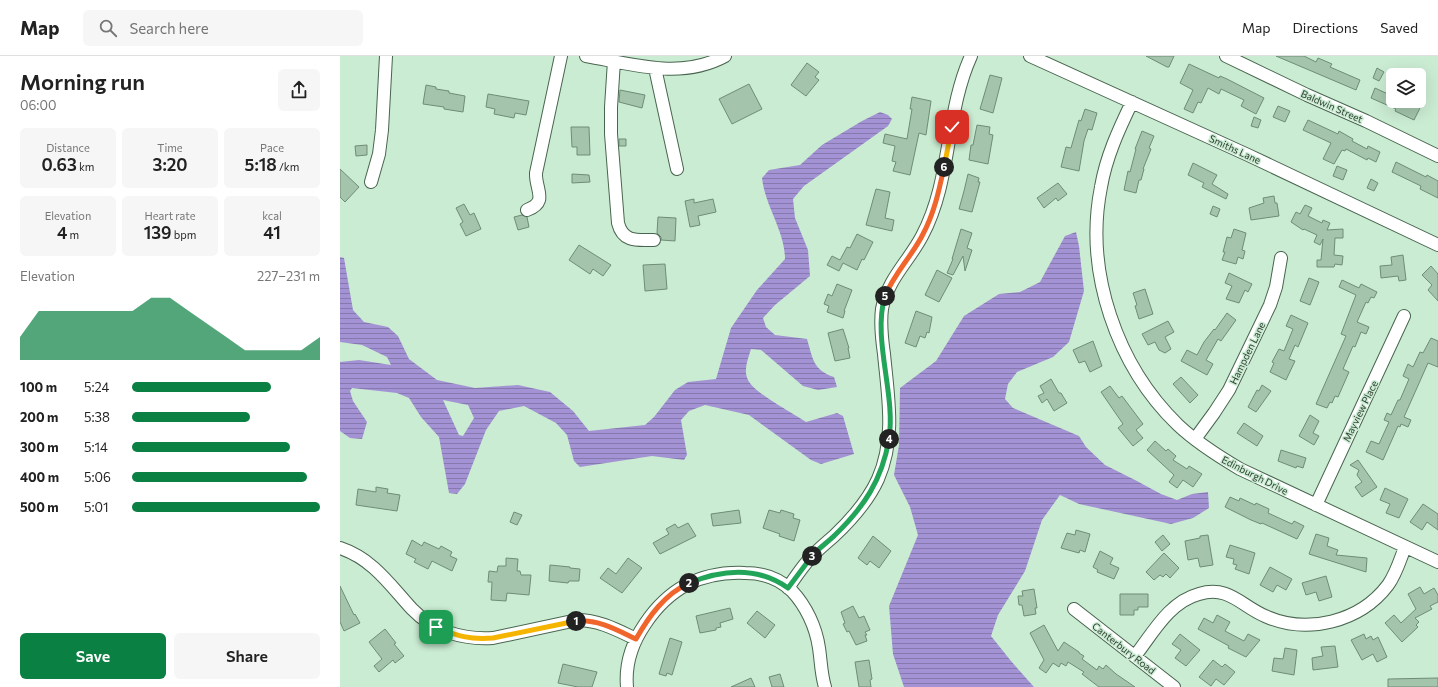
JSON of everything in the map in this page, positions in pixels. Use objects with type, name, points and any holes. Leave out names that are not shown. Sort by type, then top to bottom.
[{"type":"street","points":[[371,182],[379,154],[382,130],[386,56]]},
{"type":"street","points":[[527,210],[533,208],[538,203],[540,198],[536,173],[561,56]]},
{"type":"street","points":[[586,56],[671,70],[689,69],[704,65],[725,56]]},
{"type":"street","points":[[788,588],[814,554],[858,511],[870,494],[883,467],[890,434],[890,415],[882,336],[882,311],[884,298],[889,286],[918,242],[931,217],[945,167],[959,87],[971,56]]},
{"type":"street","name":"Smiths Lane","points":[[1030,56],[1438,245]]},
{"type":"street","name":"Baldwin Street","points":[[1226,56],[1438,156]]},
{"type":"street","points":[[614,61],[611,134],[618,223],[623,234],[628,238],[633,240],[654,240]]},
{"type":"street","points":[[655,68],[677,169]]},
{"type":"street","name":"Edinburgh Drive","points":[[1132,102],[1115,138],[1100,188],[1097,232],[1098,260],[1100,279],[1114,328],[1133,367],[1146,388],[1178,425],[1194,439],[1218,456],[1240,469],[1438,562]]},
{"type":"street","name":"Hampden Lane","points":[[1194,439],[1229,390],[1270,305],[1276,287],[1281,258]]},
{"type":"street","name":"Mayview Place","points":[[1316,505],[1404,316]]},
{"type":"street","points":[[1135,656],[1164,618],[1177,604],[1188,597],[1200,593],[1222,593],[1238,599],[1254,611],[1266,617],[1290,624],[1315,625],[1343,619],[1358,612],[1379,595],[1395,572],[1405,546]]},
{"type":"street","points":[[340,548],[361,557],[373,566],[423,618],[436,627],[466,638],[493,638],[577,620],[587,620],[608,626],[636,639]]},
{"type":"street","points":[[627,687],[627,665],[636,639],[652,614],[663,601],[687,584],[702,578],[736,572],[755,573],[777,580],[788,588],[801,602],[815,631],[825,687]]},
{"type":"street","name":"Canterbury Road","points":[[1074,608],[1174,687]]},
{"type":"shaded area","points":[[880,112],[888,115],[892,119],[888,126],[804,186],[793,199],[795,218],[808,250],[810,276],[775,305],[763,318],[766,327],[775,335],[807,339],[815,363],[822,371],[834,377],[837,387],[818,390],[803,386],[761,350],[751,349],[746,368],[748,380],[758,391],[806,422],[837,413],[843,416],[854,454],[821,464],[811,460],[749,415],[705,405],[689,411],[681,420],[687,455],[684,460],[652,456],[580,467],[574,461],[567,435],[556,423],[524,406],[499,411],[486,430],[465,484],[457,494],[449,493],[439,437],[421,417],[409,398],[397,393],[352,388],[350,391],[353,401],[367,422],[362,439],[350,438],[340,431],[340,362],[359,360],[391,365],[387,357],[362,345],[340,342],[340,257],[344,258],[353,310],[364,322],[388,327],[398,336],[409,359],[437,380],[475,388],[518,385],[550,392],[573,411],[589,431],[645,425],[654,417],[675,390],[688,382],[716,379],[731,328],[757,290],[785,259],[782,238],[767,199],[762,178],[769,170],[800,165],[822,145]],"holes":[[[443,400],[468,405],[474,418],[463,436],[459,435]]]},
{"type":"shaded area","points":[[1076,232],[1084,291],[1069,342],[1053,357],[1017,372],[1008,384],[1005,399],[1013,408],[1079,436],[1086,447],[1105,465],[1161,494],[1177,500],[1192,494],[1208,492],[1209,508],[1193,518],[1171,524],[1079,504],[1060,495],[1042,520],[1025,571],[998,615],[991,636],[1034,687],[904,687],[893,654],[889,606],[918,535],[910,507],[894,475],[899,445],[900,388],[936,361],[964,316],[999,294],[1020,292],[1040,282],[1065,236]]},
{"type":"building","points":[[1146,56],[1174,56],[1169,67],[1167,67]]},
{"type":"building","points":[[1276,56],[1304,56],[1316,62],[1318,58],[1332,64],[1330,67],[1360,80],[1356,90]]},
{"type":"building","points":[[807,63],[819,72],[815,77],[819,80],[806,96],[791,85]]},
{"type":"building","points":[[1189,64],[1219,78],[1220,76],[1227,79],[1264,98],[1256,114],[1241,106],[1244,100],[1221,89],[1219,94],[1208,88],[1201,103],[1198,102],[1193,113],[1184,109],[1193,90],[1180,83]]},
{"type":"building","points":[[1377,68],[1384,72],[1379,81],[1373,78]]},
{"type":"building","points":[[990,75],[1002,78],[993,113],[980,109]]},
{"type":"building","points":[[749,84],[762,109],[732,124],[719,99]]},
{"type":"building","points":[[426,85],[436,87],[436,89],[449,91],[449,93],[465,96],[463,112],[423,104]]},
{"type":"building","points":[[1375,88],[1386,93],[1386,105],[1371,98]]},
{"type":"building","points":[[620,90],[645,95],[642,108],[619,102]]},
{"type":"building","points":[[488,94],[529,101],[526,115],[515,113],[514,118],[494,114],[495,109],[486,107]]},
{"type":"building","points":[[912,97],[931,101],[926,135],[919,133],[910,175],[893,171],[896,162],[892,161],[895,146],[883,143],[885,134],[907,139],[912,109],[910,109]]},
{"type":"building","points":[[1278,106],[1290,111],[1285,122],[1273,117]]},
{"type":"building","points":[[1394,108],[1420,108],[1414,120],[1395,111],[1396,109]]},
{"type":"building","points":[[1085,109],[1097,113],[1092,130],[1088,129],[1084,141],[1079,171],[1061,167],[1066,147],[1071,148],[1079,120],[1081,121]]},
{"type":"building","points":[[1254,117],[1261,120],[1258,128],[1251,126]]},
{"type":"building","points":[[1308,120],[1338,134],[1339,131],[1353,139],[1352,141],[1367,149],[1368,146],[1380,152],[1376,162],[1368,158],[1367,160],[1346,149],[1345,151],[1342,150],[1334,164],[1323,159],[1331,143],[1303,130]]},
{"type":"building","points":[[977,125],[990,127],[989,134],[993,135],[988,164],[969,160],[971,145],[973,145]]},
{"type":"building","points":[[571,127],[589,127],[590,155],[577,155],[577,147],[572,147]]},
{"type":"building","points":[[1142,131],[1154,136],[1136,193],[1124,190],[1128,171],[1130,172],[1135,149]]},
{"type":"building","points":[[619,139],[626,139],[626,146],[619,146]]},
{"type":"building","points":[[367,145],[367,155],[356,156],[355,146]]},
{"type":"building","points":[[1396,162],[1426,177],[1427,175],[1438,181],[1438,198],[1420,189],[1421,186],[1392,172]]},
{"type":"building","points":[[1193,163],[1217,175],[1212,184],[1228,194],[1226,199],[1202,187],[1204,183],[1188,175]]},
{"type":"building","points":[[1337,166],[1347,170],[1343,180],[1333,176]]},
{"type":"building","points":[[340,169],[359,187],[345,202],[340,197]]},
{"type":"building","points":[[572,174],[589,175],[590,182],[572,183]]},
{"type":"building","points":[[968,174],[979,178],[978,182],[980,182],[972,212],[959,209]]},
{"type":"building","points":[[1371,179],[1378,183],[1374,191],[1367,188]]},
{"type":"building","points":[[1058,183],[1067,194],[1058,201],[1056,198],[1044,208],[1037,198]]},
{"type":"building","points":[[876,189],[890,192],[885,218],[894,220],[892,231],[866,225]]},
{"type":"building","points":[[1274,196],[1275,203],[1277,203],[1279,216],[1251,220],[1249,208],[1264,203],[1263,198]]},
{"type":"building","points":[[694,199],[694,203],[713,199],[716,212],[698,216],[700,225],[690,227],[685,201]]},
{"type":"building","points":[[464,204],[470,215],[474,213],[481,229],[466,236],[460,224],[463,222],[456,208]]},
{"type":"building","points":[[1305,205],[1312,208],[1308,216],[1322,223],[1323,220],[1330,223],[1327,230],[1343,229],[1343,238],[1335,238],[1334,255],[1343,256],[1342,265],[1335,264],[1334,267],[1317,267],[1317,260],[1321,260],[1323,239],[1320,245],[1314,242],[1317,235],[1304,229],[1303,230],[1291,222],[1296,212],[1300,214]]},
{"type":"building","points":[[1213,206],[1220,209],[1217,217],[1210,214]]},
{"type":"building","points":[[522,215],[527,217],[529,227],[518,230],[514,217]]},
{"type":"building","points":[[658,217],[676,218],[675,241],[661,240],[661,237],[657,233]]},
{"type":"building","points":[[961,229],[972,233],[967,248],[972,250],[965,271],[963,256],[953,275],[947,273],[953,259]]},
{"type":"building","points":[[1234,229],[1246,233],[1242,250],[1245,251],[1243,259],[1238,257],[1236,264],[1222,260],[1225,252],[1223,252],[1227,237],[1231,238]]},
{"type":"building","points":[[857,234],[873,242],[857,270],[843,263],[839,271],[827,265],[832,256],[840,260],[847,247],[850,248]]},
{"type":"building","points":[[579,245],[611,265],[603,276],[593,269],[590,274],[569,260]]},
{"type":"building","points":[[1403,255],[1406,280],[1399,281],[1398,276],[1381,278],[1380,266],[1392,265],[1391,257]]},
{"type":"building","points":[[665,264],[667,289],[645,291],[643,265]]},
{"type":"building","points":[[1431,266],[1438,274],[1438,301],[1428,290],[1432,285],[1422,275]]},
{"type":"building","points":[[937,270],[952,278],[939,302],[925,295]]},
{"type":"building","points":[[1229,273],[1252,284],[1248,292],[1245,290],[1239,303],[1226,299],[1232,286],[1225,283]]},
{"type":"building","points":[[1309,278],[1319,282],[1310,305],[1300,301]]},
{"type":"building","points":[[1342,280],[1359,288],[1361,284],[1377,292],[1374,298],[1371,297],[1368,303],[1366,302],[1357,322],[1369,327],[1366,334],[1361,332],[1355,347],[1353,346],[1343,369],[1349,372],[1338,397],[1335,396],[1332,403],[1330,402],[1327,408],[1316,404],[1346,336],[1341,334],[1356,295],[1339,287]]},
{"type":"building","points":[[837,284],[852,290],[843,318],[827,312],[829,306],[824,304],[828,294],[832,296]]},
{"type":"building","points":[[1145,289],[1153,314],[1139,319],[1133,293]]},
{"type":"building","points":[[916,311],[932,317],[929,333],[927,332],[925,338],[920,336],[916,347],[905,343]]},
{"type":"building","points":[[1227,313],[1236,320],[1221,341],[1218,339],[1206,360],[1213,364],[1207,375],[1181,361],[1187,350],[1197,355],[1204,342]]},
{"type":"building","points":[[1291,315],[1308,323],[1298,347],[1295,345],[1289,359],[1295,361],[1286,380],[1270,372],[1274,363],[1272,362],[1279,349],[1284,351],[1293,329],[1286,326]]},
{"type":"building","points":[[1168,321],[1174,332],[1165,337],[1171,349],[1165,353],[1159,350],[1155,342],[1148,345],[1142,334]]},
{"type":"building","points":[[843,329],[849,348],[850,358],[835,361],[828,333]]},
{"type":"building","points":[[1431,338],[1438,341],[1438,367],[1428,363],[1404,417],[1411,420],[1408,427],[1401,424],[1400,427],[1398,426],[1383,460],[1366,452],[1371,441],[1379,444],[1389,422],[1384,420],[1387,413],[1391,415],[1398,400],[1400,400],[1409,379],[1403,376],[1408,364],[1413,367],[1420,352],[1423,353]]},
{"type":"building","points":[[1093,341],[1102,366],[1090,372],[1085,361],[1079,363],[1073,350]]},
{"type":"building","points":[[1181,377],[1198,395],[1190,403],[1173,384]]},
{"type":"building","points":[[1051,379],[1067,403],[1054,411],[1047,399],[1042,403],[1038,396],[1044,393],[1040,386]]},
{"type":"building","points":[[1262,385],[1271,391],[1256,412],[1248,407],[1257,390],[1259,391]]},
{"type":"building","points":[[1110,386],[1119,398],[1122,396],[1143,424],[1136,430],[1143,438],[1133,446],[1118,428],[1123,424],[1101,392]]},
{"type":"building","points":[[1310,415],[1319,421],[1313,433],[1319,436],[1314,445],[1299,436]]},
{"type":"building","points":[[1244,423],[1263,436],[1257,446],[1237,433]]},
{"type":"building","points":[[1155,441],[1166,451],[1168,449],[1176,456],[1173,460],[1187,469],[1189,466],[1202,474],[1193,487],[1183,480],[1177,488],[1169,482],[1174,475],[1147,450]]},
{"type":"building","points":[[1281,450],[1306,458],[1303,468],[1297,466],[1296,468],[1278,461]]},
{"type":"building","points":[[1358,460],[1377,487],[1362,497],[1355,487],[1362,482],[1357,475],[1359,470],[1350,465]]},
{"type":"building","points":[[376,487],[388,489],[387,493],[400,495],[397,511],[356,505],[358,489],[376,492]]},
{"type":"building","points":[[1385,488],[1408,499],[1399,518],[1386,513],[1390,504],[1380,500]]},
{"type":"building","points":[[1230,497],[1239,501],[1240,498],[1255,505],[1256,503],[1269,509],[1268,513],[1292,524],[1294,521],[1304,526],[1297,539],[1262,523],[1261,524],[1251,520],[1225,507]]},
{"type":"building","points":[[1423,504],[1438,514],[1438,530],[1427,522],[1422,530],[1410,522]]},
{"type":"building","points":[[739,510],[741,523],[713,526],[711,514]]},
{"type":"building","points":[[769,510],[780,513],[781,510],[794,514],[793,518],[800,520],[794,541],[763,528]]},
{"type":"building","points":[[514,512],[522,515],[517,525],[510,522]]},
{"type":"building","points":[[688,523],[696,536],[660,554],[653,543],[669,534],[666,529],[675,524],[678,528]]},
{"type":"building","points":[[1076,530],[1090,534],[1085,552],[1080,550],[1079,553],[1061,548],[1067,533],[1075,535]]},
{"type":"building","points":[[1316,534],[1329,538],[1327,546],[1338,550],[1336,555],[1367,558],[1366,572],[1309,554]]},
{"type":"building","points":[[1163,535],[1170,544],[1162,551],[1155,542]]},
{"type":"building","points":[[1208,535],[1213,565],[1200,567],[1198,558],[1188,560],[1185,541]]},
{"type":"building","points":[[873,536],[891,551],[879,568],[870,561],[867,565],[858,558]]},
{"type":"building","points":[[412,540],[422,546],[424,542],[439,549],[441,546],[452,552],[450,556],[457,559],[452,571],[432,561],[428,569],[414,562],[416,559],[406,554]]},
{"type":"building","points":[[1230,545],[1255,553],[1249,574],[1235,569],[1237,565],[1233,564],[1234,559],[1226,557]]},
{"type":"building","points":[[1100,551],[1113,558],[1110,564],[1119,568],[1114,579],[1097,572],[1098,570],[1093,567]]},
{"type":"building","points":[[1164,553],[1179,568],[1170,578],[1166,574],[1163,577],[1160,575],[1154,580],[1146,572]]},
{"type":"building","points":[[506,558],[518,559],[517,571],[520,571],[521,575],[531,575],[529,595],[507,593],[506,601],[491,600],[492,582],[488,582],[489,571],[497,572],[498,566],[506,566]]},
{"type":"building","points":[[628,558],[642,568],[622,593],[600,578],[608,568],[616,574]]},
{"type":"building","points":[[550,565],[580,569],[579,581],[569,581],[568,583],[549,581]]},
{"type":"building","points":[[1270,567],[1292,579],[1286,590],[1277,585],[1273,592],[1260,585]]},
{"type":"building","points":[[1326,576],[1332,597],[1319,601],[1316,592],[1306,595],[1302,583]]},
{"type":"building","points":[[340,586],[354,615],[355,614],[360,623],[344,631],[340,622]]},
{"type":"building","points":[[1420,587],[1424,594],[1434,588],[1438,595],[1438,602],[1430,606],[1432,609],[1415,618],[1419,622],[1416,625],[1418,627],[1402,642],[1385,623],[1394,615],[1401,623],[1416,609],[1408,594]]},
{"type":"building","points":[[1034,589],[1037,608],[1035,608],[1036,614],[1024,616],[1022,605],[1019,605],[1018,596],[1023,596],[1022,591]]},
{"type":"building","points":[[1120,594],[1148,594],[1148,607],[1138,607],[1138,610],[1134,610],[1134,615],[1120,615]]},
{"type":"building","points":[[853,606],[859,618],[864,616],[870,630],[865,632],[867,635],[865,635],[867,641],[856,645],[849,631],[847,632],[843,624],[845,623],[841,612]]},
{"type":"building","points":[[730,608],[733,619],[720,623],[721,627],[716,628],[716,630],[700,633],[696,616]]},
{"type":"building","points":[[757,611],[775,625],[765,638],[747,623]]},
{"type":"building","points":[[1217,615],[1230,622],[1225,631],[1244,641],[1248,634],[1260,640],[1246,657],[1228,648],[1229,646],[1198,629],[1204,618],[1213,623]]},
{"type":"building","points":[[1044,625],[1058,651],[1064,642],[1084,656],[1082,659],[1097,670],[1099,666],[1103,669],[1106,665],[1135,687],[1099,687],[1082,674],[1084,672],[1068,662],[1066,666],[1061,663],[1059,667],[1053,663],[1046,673],[1039,668],[1044,660],[1030,633]]},
{"type":"building","points":[[385,629],[396,643],[394,644],[404,656],[395,663],[393,660],[379,672],[374,666],[382,659],[369,642]]},
{"type":"building","points":[[1180,634],[1200,650],[1186,666],[1175,658],[1181,650],[1172,644]]},
{"type":"building","points":[[1364,634],[1366,639],[1371,636],[1373,640],[1378,637],[1387,657],[1377,662],[1373,654],[1362,660],[1351,640]]},
{"type":"building","points":[[670,638],[682,642],[672,675],[667,673],[666,676],[659,674]]},
{"type":"building","points":[[1335,646],[1338,667],[1313,670],[1312,658],[1323,656],[1321,647]]},
{"type":"building","points":[[1285,648],[1297,650],[1294,675],[1272,671],[1274,658],[1283,659]]},
{"type":"building","points":[[869,660],[872,679],[870,680],[871,687],[859,687],[855,662]]},
{"type":"building","points":[[1213,660],[1222,667],[1225,664],[1235,672],[1224,685],[1216,679],[1211,686],[1199,677]]},
{"type":"building","points":[[563,664],[597,672],[592,687],[578,687],[558,683]]},
{"type":"building","points":[[780,674],[784,687],[772,687],[769,677]]},
{"type":"building","points":[[751,678],[755,687],[731,687]]},
{"type":"building","points":[[1438,678],[1438,687],[1388,687],[1388,679]]},
{"type":"route","points":[[436,627],[466,638],[480,639],[493,638],[577,620],[587,620],[599,622],[636,639],[652,614],[663,601],[687,584],[702,578],[736,572],[755,573],[777,580],[788,588],[814,554],[858,511],[878,480],[883,467],[890,434],[890,415],[882,336],[882,311],[884,298],[889,286],[922,236],[931,217],[945,167],[952,127]]}]
